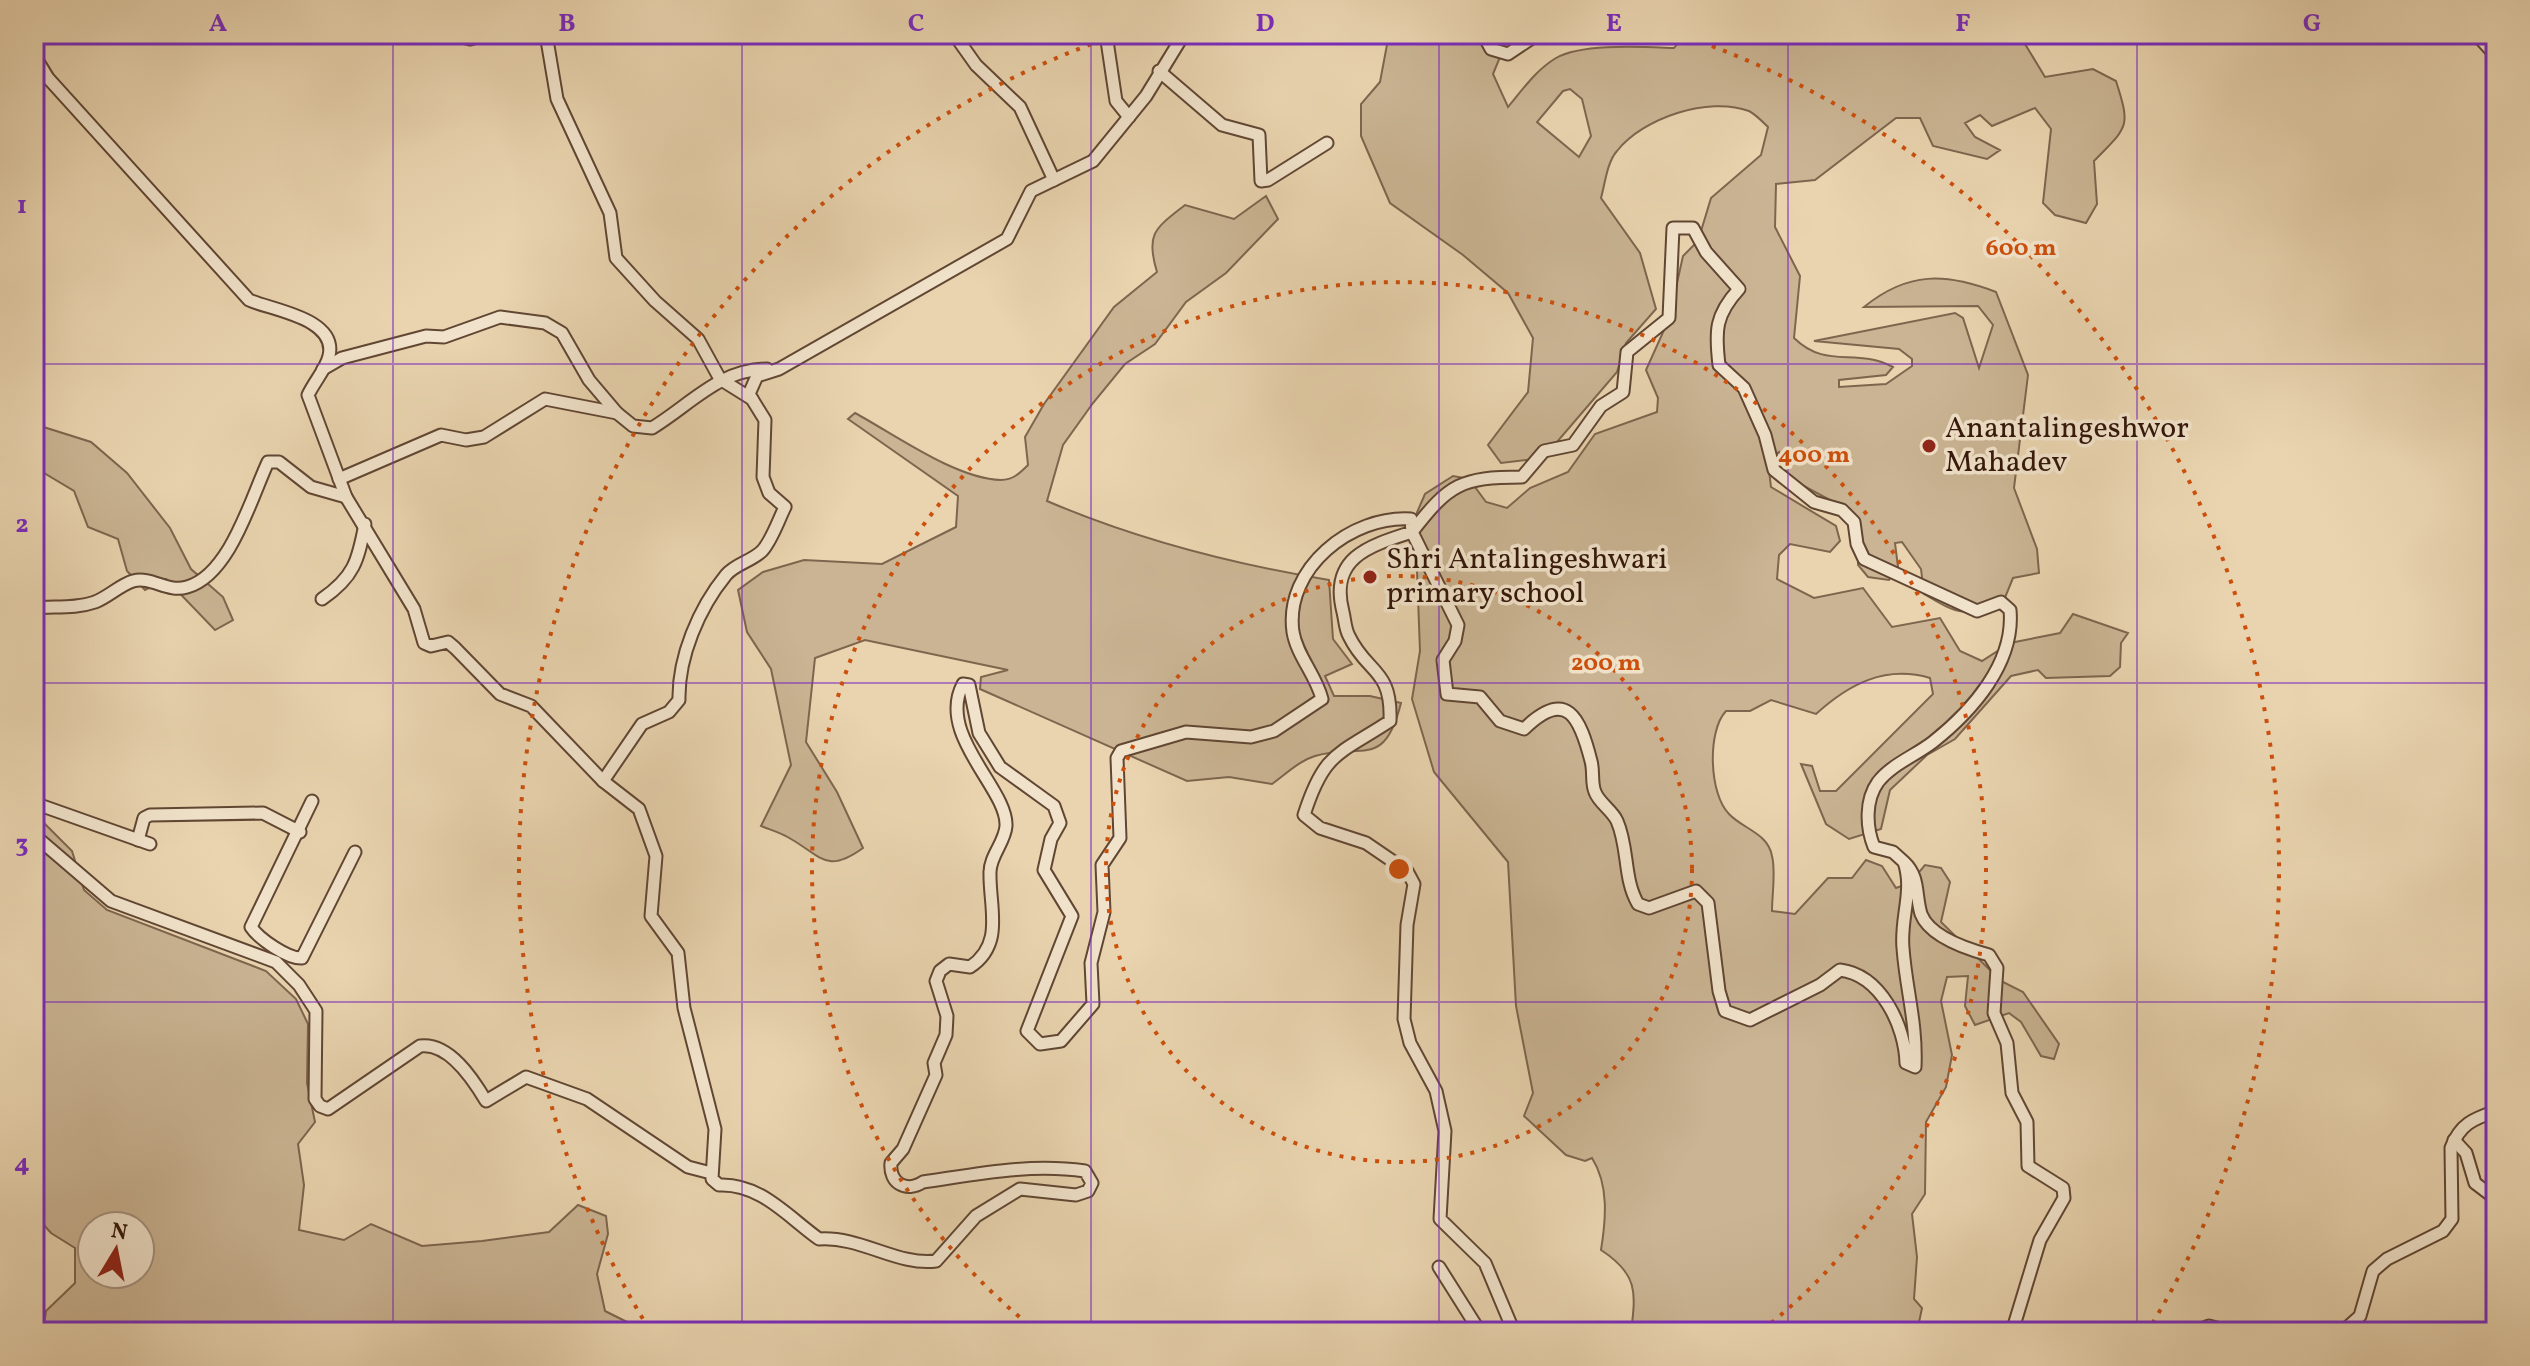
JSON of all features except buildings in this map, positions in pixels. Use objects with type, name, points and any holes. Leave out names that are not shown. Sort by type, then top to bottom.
[{"type":"street","points":[[451,34],[470,39],[487,34]]},
{"type":"street","points":[[546,34],[557,99],[610,213],[616,258],[655,301],[698,339],[720,379],[752,399]]},
{"type":"street","points":[[954,34],[976,65],[1020,107],[1054,180]]},
{"type":"street","points":[[1106,34],[1116,101],[1129,117]]},
{"type":"street","points":[[603,781],[642,724],[669,712],[679,700],[679,682],[689,644],[705,610],[728,573],[762,551],[785,507],[769,493],[763,477],[765,420],[749,394],[757,376],[779,369],[1007,239],[1031,191],[1093,161],[1129,117],[1184,34]]},
{"type":"street","points":[[1483,34],[1491,49],[1508,54],[1538,34]]},
{"type":"street","points":[[2476,34],[2496,56]]},
{"type":"street","points":[[34,55],[48,78],[249,300],[294,313],[319,329],[329,352],[308,395],[346,497],[365,523],[414,609],[424,643],[431,646],[448,642],[500,694],[531,706],[603,781],[639,809],[656,856],[651,916],[678,953],[684,1008],[715,1129],[711,1173],[719,1185],[738,1184],[760,1193],[819,1239],[842,1237],[925,1262],[936,1261],[958,1231],[1020,1189],[1076,1195],[1088,1191],[1092,1183],[1085,1171],[1055,1167],[1025,1167],[923,1182],[912,1187],[900,1185],[892,1175],[891,1163],[903,1149],[920,1114],[936,1075],[937,1050],[946,1035],[947,1016],[936,981],[940,971],[949,964],[970,967],[985,957],[992,934],[989,869],[1006,825],[1000,804],[976,767],[960,725],[959,692],[963,684],[969,685],[979,733],[1000,767],[1054,806],[1059,814],[1060,823],[1051,839],[1044,870],[1072,916],[1027,1031],[1040,1044],[1061,1041],[1093,1004],[1091,963],[1104,912],[1102,865],[1120,838],[1117,758],[1121,751],[1186,732],[1251,737],[1274,731],[1322,699],[1293,634],[1292,612],[1301,581],[1315,559],[1353,533],[1389,517],[1411,519],[1412,532],[1458,625],[1455,641],[1443,660],[1447,694],[1480,697],[1500,721],[1524,729],[1542,711],[1562,709],[1574,714],[1581,723],[1595,792],[1616,820],[1628,879],[1638,904],[1649,908],[1696,891],[1708,903],[1719,991],[1725,1011],[1750,1020],[1820,985],[1840,970],[1850,971],[1878,990],[1890,1008],[1906,1050],[1906,1063],[1915,1067],[1913,999],[1903,949],[1909,896],[1904,862]]},
{"type":"street","points":[[1159,71],[1222,125],[1259,135],[1261,181],[1268,180],[1327,143]]},
{"type":"street","points":[[1514,1332],[1485,1263],[1440,1219],[1445,1131],[1436,1091],[1410,1043],[1404,1019],[1407,925],[1414,884],[1407,871],[1366,843],[1320,828],[1304,815],[1312,787],[1325,763],[1390,721],[1391,697],[1381,675],[1349,637],[1340,600],[1340,576],[1354,556],[1412,532],[1438,497],[1475,477],[1522,477],[1544,451],[1573,445],[1601,406],[1623,392],[1627,352],[1669,318],[1673,228],[1693,228],[1706,252],[1739,289],[1728,301],[1715,330],[1719,365],[1744,388],[1765,435],[1774,470],[1814,502],[1842,510],[1854,522],[1857,544],[1864,559],[1977,611],[2001,602],[2010,610],[2012,628],[2000,663],[1985,689],[1934,742],[1892,769],[1876,784],[1867,817],[1874,847],[1893,852],[1913,870],[1922,916],[1930,927],[1961,948],[1989,955],[1997,968],[1994,1013],[2007,1043],[2012,1093],[2027,1122],[2028,1166],[2063,1188],[2064,1198],[2040,1240],[2012,1332]]},
{"type":"street","points":[[323,369],[352,356],[426,336],[444,337],[500,317],[545,323],[562,333],[589,380],[617,413],[633,426],[652,428],[720,379],[743,369],[779,369]]},
{"type":"street","points":[[339,479],[441,435],[466,440],[484,437],[545,399],[617,413]]},
{"type":"street","points":[[34,608],[60,608],[95,602],[132,581],[147,580],[168,589],[189,587],[228,552],[244,513],[256,500],[268,462],[279,462],[311,487],[346,497]]},
{"type":"street","points":[[322,599],[344,584],[353,570],[365,523]]},
{"type":"street","points":[[312,801],[300,832],[251,927],[257,935],[294,958],[302,958],[355,852]]},
{"type":"street","points":[[34,803],[150,844]]},
{"type":"street","points":[[138,840],[144,818],[150,815],[263,813],[300,832]]},
{"type":"street","points":[[34,835],[111,901],[276,962],[299,985],[316,1011],[313,1055],[315,1099],[320,1106],[328,1109],[420,1046],[436,1047],[457,1062],[486,1101],[526,1077],[587,1099],[688,1167],[711,1173]]},
{"type":"street","points":[[2342,1332],[2360,1316],[2373,1271],[2387,1259],[2443,1231],[2452,1219],[2451,1148],[2454,1140],[2466,1122],[2496,1111]]},
{"type":"street","points":[[2454,1140],[2466,1153],[2475,1183],[2496,1199]]},
{"type":"street","points":[[1439,1267],[1480,1332]]},
{"type":"street","points":[[2195,1332],[2209,1326],[2232,1332]]},
{"type":"shaded area","points":[[1389,34],[1496,34],[1505,45],[1493,74],[1508,107],[1542,68],[1567,53],[1614,47],[1674,48],[1685,34],[2019,34],[2045,77],[2093,69],[2116,81],[2125,118],[2120,133],[2094,161],[2097,204],[2086,223],[2055,215],[2043,203],[2051,129],[2035,108],[1992,126],[1980,115],[1965,123],[1975,137],[2000,150],[1987,159],[1933,146],[1920,118],[1896,118],[1815,180],[1776,184],[1775,227],[1800,276],[1794,338],[1818,353],[1879,361],[1893,367],[1886,375],[1839,380],[1839,387],[1886,384],[1912,366],[1912,359],[1899,349],[1814,341],[1955,313],[1963,318],[1979,368],[1993,325],[1978,306],[1864,307],[1880,295],[1912,281],[1928,279],[1960,281],[1996,292],[2028,375],[2014,488],[2037,549],[2039,573],[2013,578],[2004,600],[1972,612],[1955,610],[1924,594],[1921,569],[1902,542],[1895,543],[1898,567],[1889,580],[1868,577],[1858,565],[1858,526],[1832,501],[1789,478],[1779,452],[1768,462],[1771,487],[1836,526],[1840,541],[1830,552],[1790,544],[1779,555],[1777,579],[1814,598],[1863,588],[1892,627],[1940,618],[1960,651],[1982,661],[2010,643],[2060,633],[2073,614],[2128,633],[2121,643],[2120,667],[2110,676],[2046,678],[2038,670],[2011,676],[1955,739],[1927,755],[1890,790],[1881,829],[1849,839],[1826,824],[1801,764],[1812,766],[1820,791],[1836,791],[1933,694],[1930,678],[1898,674],[1868,680],[1841,694],[1816,714],[1771,700],[1750,711],[1726,711],[1716,733],[1714,778],[1722,805],[1770,848],[1774,869],[1772,911],[1795,914],[1828,878],[1852,878],[1866,860],[1882,866],[1896,888],[1910,883],[1925,865],[1941,868],[1950,882],[1941,922],[2001,981],[2023,992],[2059,1044],[2054,1059],[2041,1056],[2021,1022],[2009,1013],[1975,1025],[1965,1006],[1968,976],[1947,977],[1941,1001],[1952,1055],[1946,1087],[1926,1122],[1925,1194],[1912,1214],[1917,1257],[1914,1299],[1922,1308],[1917,1332],[1631,1332],[1634,1306],[1632,1285],[1622,1267],[1601,1250],[1605,1202],[1597,1168],[1592,1158],[1585,1161],[1566,1155],[1524,1116],[1533,1093],[1516,1006],[1508,862],[1434,772],[1412,699],[1420,651],[1415,517],[1425,494],[1453,476],[1469,479],[1486,502],[1507,508],[1530,488],[1568,472],[1595,434],[1657,412],[1658,398],[1646,370],[1669,319],[1683,256],[1698,241],[1711,198],[1761,155],[1768,127],[1749,111],[1733,107],[1696,108],[1659,120],[1628,139],[1617,151],[1609,167],[1601,198],[1640,253],[1656,309],[1626,343],[1617,372],[1557,442],[1527,460],[1501,463],[1488,445],[1528,392],[1533,338],[1508,293],[1463,255],[1390,203],[1361,136],[1361,104],[1380,82]],"holes":[[[1570,89],[1582,99],[1591,136],[1579,157],[1537,122],[1563,91]]]},
{"type":"shaded area","points":[[1266,196],[1278,219],[1226,273],[1186,302],[1155,344],[1125,364],[1093,403],[1063,445],[1047,501],[1116,528],[1186,549],[1329,580],[1333,639],[1352,664],[1325,676],[1334,696],[1370,696],[1401,703],[1387,738],[1369,750],[1331,752],[1309,758],[1272,784],[1229,777],[1187,781],[980,689],[981,677],[1008,670],[865,640],[815,658],[806,742],[837,792],[863,848],[841,860],[825,860],[788,837],[761,826],[791,765],[771,669],[747,632],[738,590],[763,572],[804,560],[882,564],[956,527],[958,496],[848,419],[855,413],[926,454],[965,472],[1001,480],[1013,477],[1028,465],[1025,437],[1044,404],[1114,307],[1157,272],[1152,248],[1160,226],[1185,205],[1234,219]]},
{"type":"shaded area","points":[[34,424],[91,442],[127,473],[170,528],[191,569],[223,597],[233,620],[215,630],[166,579],[145,590],[127,571],[118,539],[88,527],[74,491],[34,467]]},
{"type":"shaded area","points":[[34,813],[72,851],[84,890],[107,910],[266,971],[296,999],[308,1024],[307,1083],[315,1122],[298,1144],[304,1185],[299,1230],[344,1240],[371,1224],[422,1246],[482,1241],[549,1232],[578,1205],[606,1216],[608,1234],[597,1274],[605,1311],[647,1332],[43,1332],[46,1311],[75,1283],[75,1248],[51,1233],[34,1214]]},
{"type":"place","name":"Anantalingeshwor Mahadev","points":[[1929,446]]},
{"type":"place","name":"Shri Antalingeshwari primary school","points":[[1370,577]]}]
